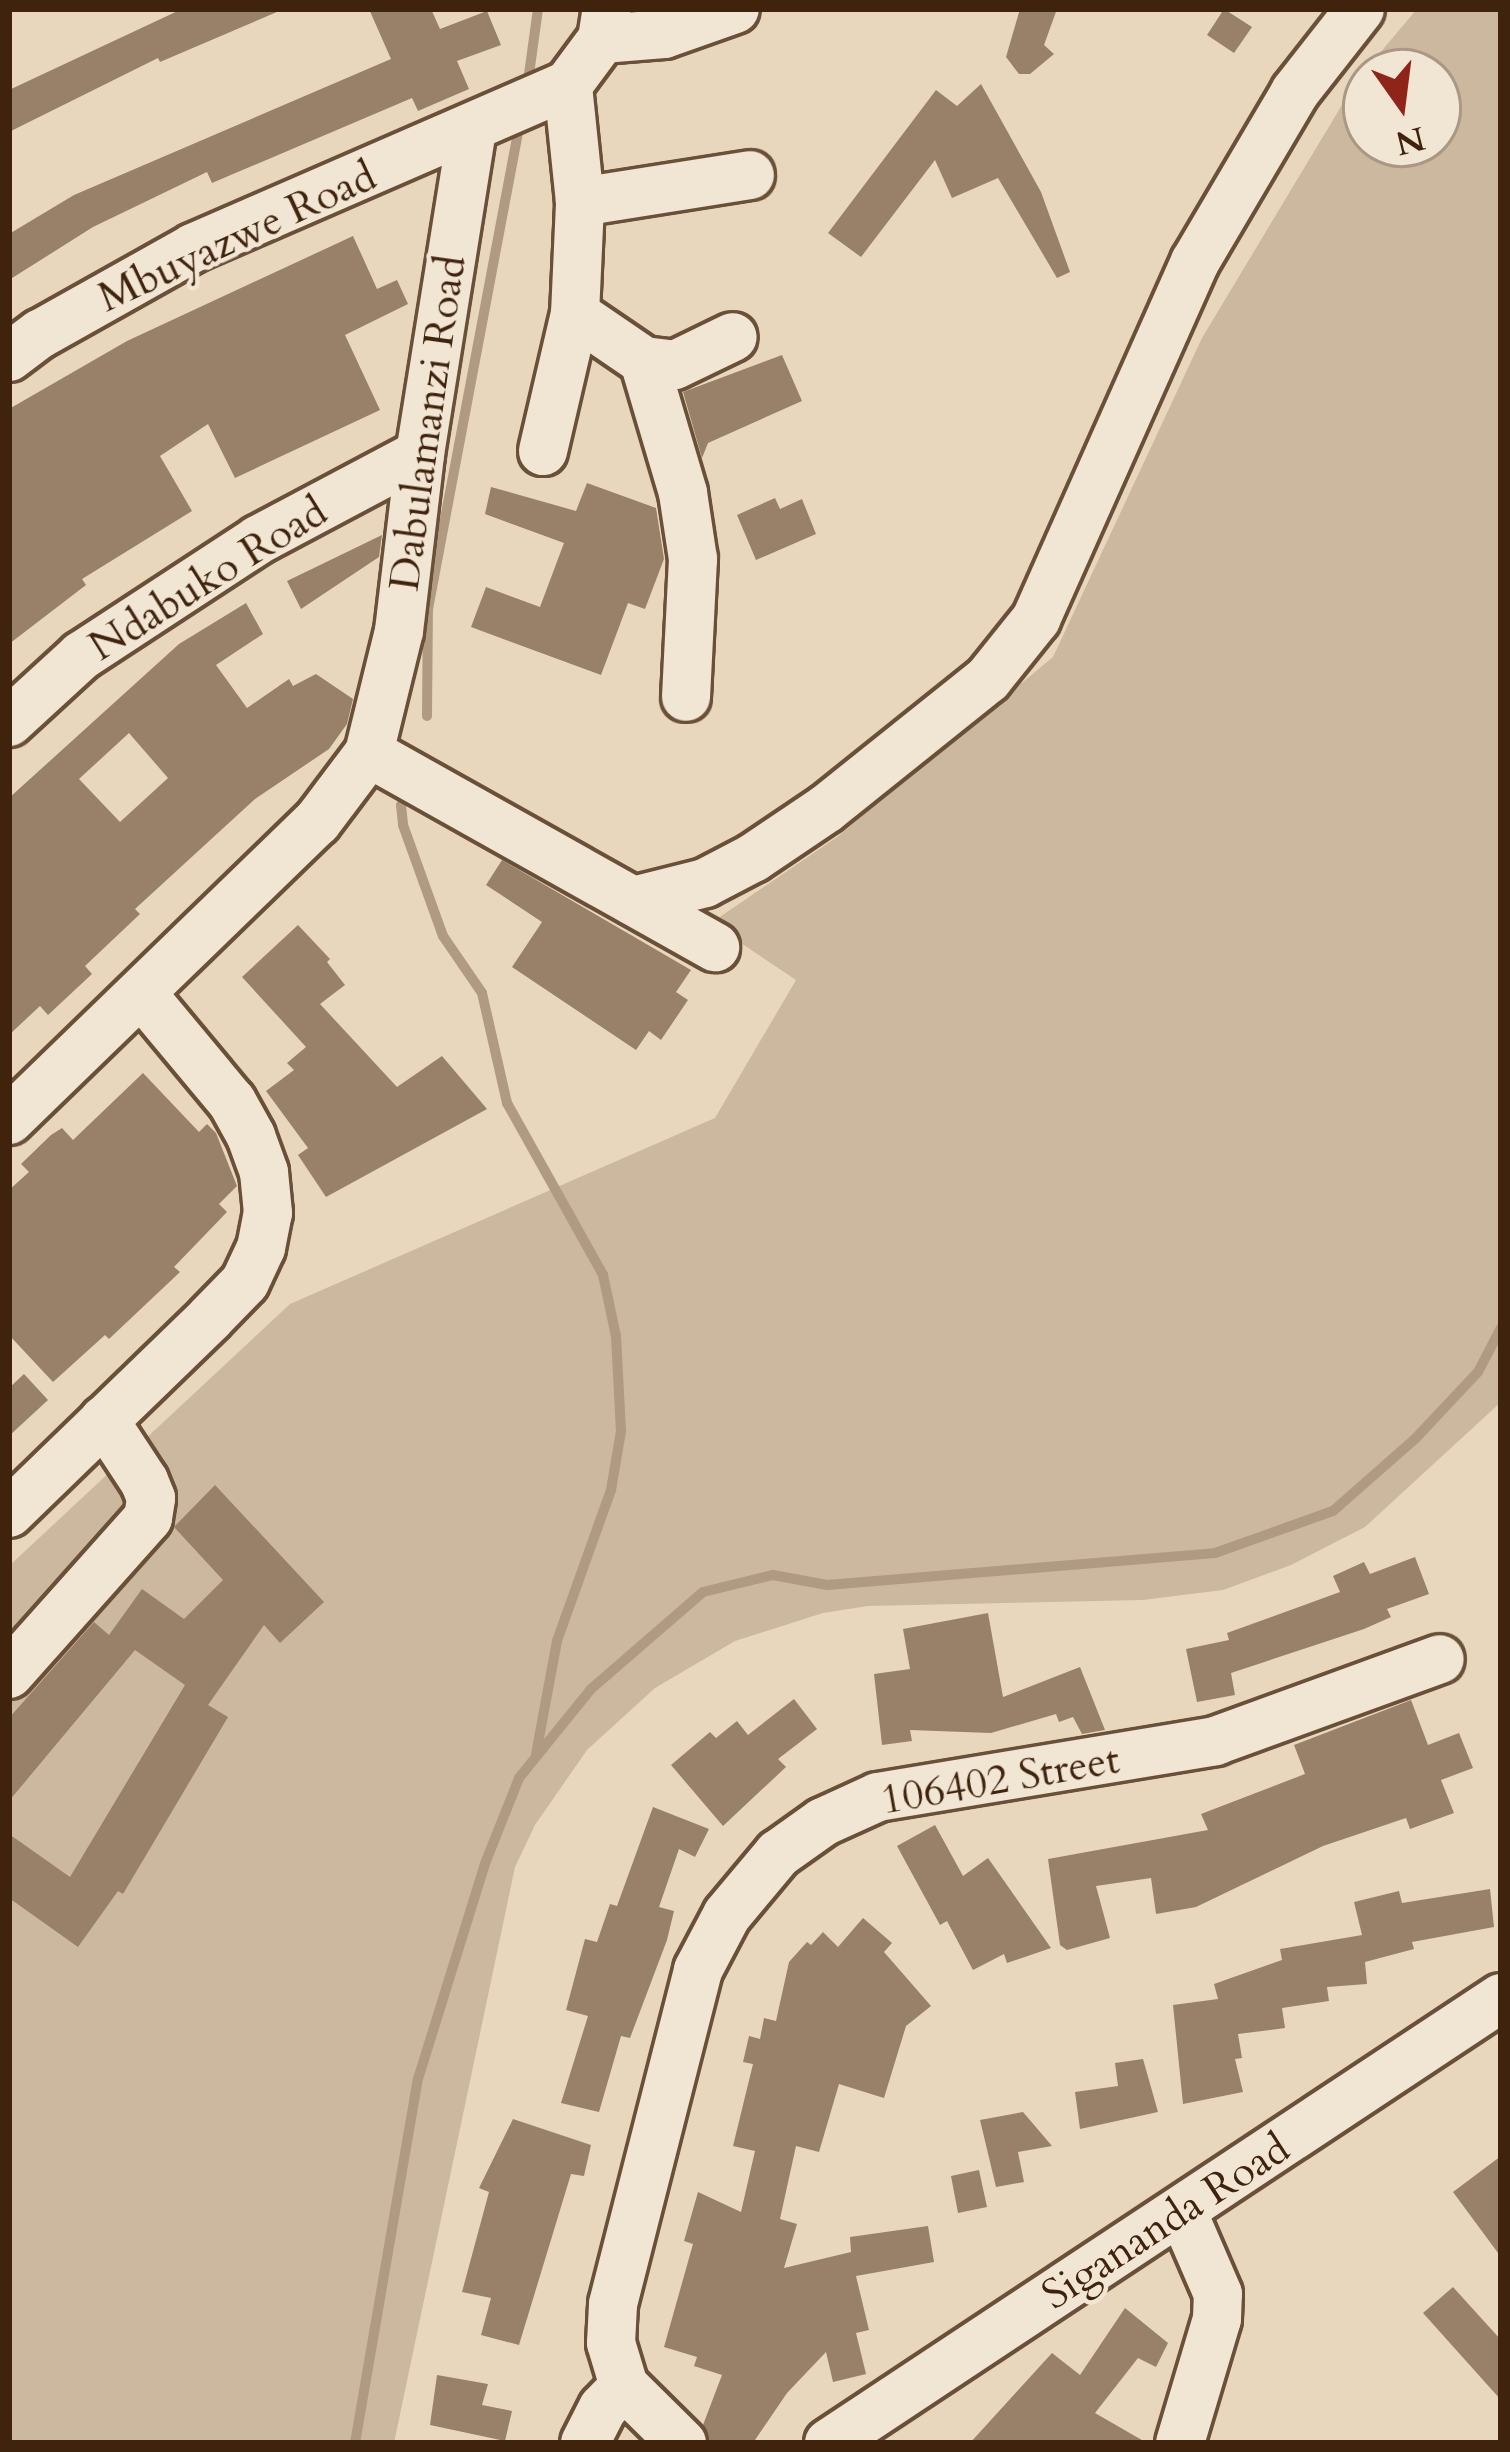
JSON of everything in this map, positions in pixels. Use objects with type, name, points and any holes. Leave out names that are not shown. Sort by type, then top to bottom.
[{"type":"street","points":[[604,24],[664,34],[735,9]]},
{"type":"street","points":[[633,901],[705,884],[753,858],[827,808],[988,679],[1036,619],[1196,262],[1295,92],[1353,11]]},
{"type":"street","name":"Dabulamanzi Road","points":[[9,1120],[317,821],[369,753],[399,632],[420,454],[521,108],[604,24]]},
{"type":"street","points":[[521,108],[580,202],[575,314],[544,451]]},
{"type":"street","name":"Mbuyazwe Road","points":[[9,357],[40,334],[193,248],[521,108]]},
{"type":"street","points":[[580,202],[750,175]]},
{"type":"street","points":[[575,314],[644,361],[675,365],[733,337]]},
{"type":"street","points":[[644,361],[683,493],[693,560],[686,697]]},
{"type":"street","name":"Ndabuko Road","points":[[9,722],[81,656],[219,566],[420,454]]},
{"type":"street","points":[[369,753],[715,946]]},
{"type":"street","points":[[9,1513],[245,1282],[262,1248],[268,1213],[264,1172],[242,1119],[142,995]]},
{"type":"street","points":[[9,1674],[148,1518],[151,1498],[144,1481],[104,1420]]},
{"type":"street","name":"106402 Street","points":[[624,2386],[611,2343],[613,2304],[694,1986],[727,1915],[778,1854],[823,1822],[878,1797],[1215,1741],[1440,1658]]},
{"type":"street","name":"Sigananda Road","points":[[829,2443],[1183,2213],[1501,1998]]},
{"type":"street","points":[[1180,2443],[1217,2319],[1218,2294],[1183,2213]]},
{"type":"street","points":[[585,2443],[603,2408],[624,2386],[682,2443]]},
{"type":"shaded area","points":[[1417,9],[1501,9],[1501,1402],[1365,1527],[1291,1565],[1223,1590],[1143,1600],[868,1606],[823,1613],[735,1641],[655,1688],[587,1750],[535,1825],[515,1867],[394,2443],[9,2443],[9,1566],[290,1304],[715,1118],[796,980],[711,923],[837,837],[1053,657],[1202,338],[1342,105],[1342,168],[1462,168],[1462,48],[1384,48]]},
{"type":"building","points":[[182,9],[284,9],[160,62],[158,58],[9,132],[9,90]]},
{"type":"building","points":[[369,9],[431,9],[440,29],[487,11],[501,45],[457,61],[469,89],[418,111],[412,98],[212,183],[207,172],[93,227],[9,280],[9,234],[74,195],[391,59]]},
{"type":"building","points":[[1020,9],[1057,9],[1044,45],[1054,54],[1030,74],[1019,74],[1006,57]]},
{"type":"building","points":[[1224,9],[1252,27],[1234,53],[1207,35]]},
{"type":"building","points":[[981,84],[1041,192],[1070,272],[1057,278],[998,178],[952,198],[935,160],[861,257],[828,233],[936,90],[957,106]]},
{"type":"building","points":[[353,236],[377,289],[397,280],[408,304],[345,335],[380,410],[235,478],[208,424],[160,456],[192,511],[82,579],[86,585],[9,644],[9,409],[127,341]]},
{"type":"building","points":[[782,355],[802,401],[708,443],[702,458],[683,392]]},
{"type":"building","points":[[587,483],[656,508],[664,559],[645,609],[628,603],[601,675],[471,627],[486,587],[540,607],[564,543],[485,514],[491,487],[576,511]]},
{"type":"building","points":[[775,498],[780,509],[802,499],[816,534],[756,560],[737,515]]},
{"type":"building","points":[[382,535],[379,557],[301,609],[287,581]]},
{"type":"building","points":[[246,603],[263,634],[216,665],[247,708],[289,679],[293,686],[316,674],[353,699],[347,724],[329,749],[255,799],[135,909],[140,914],[85,966],[92,974],[48,1015],[40,1006],[9,1035],[9,798],[179,644]],"holes":[[[129,733],[168,778],[120,822],[79,779]]]},
{"type":"building","points":[[502,860],[691,970],[676,992],[688,1000],[661,1040],[649,1031],[636,1050],[512,967],[542,922],[486,885]]},
{"type":"building","points":[[298,925],[330,959],[327,962],[345,985],[320,1004],[397,1087],[442,1056],[487,1109],[326,1197],[298,1155],[308,1148],[266,1091],[294,1070],[287,1063],[306,1047],[242,977]]},
{"type":"building","points":[[143,1073],[199,1132],[207,1124],[216,1133],[237,1186],[219,1204],[227,1212],[174,1267],[180,1272],[109,1339],[105,1335],[53,1382],[9,1335],[9,1190],[29,1172],[21,1164],[51,1135],[62,1128],[73,1140]]},
{"type":"building","points":[[24,1374],[48,1400],[9,1436],[9,1388]]},
{"type":"building","points":[[215,1485],[324,1602],[280,1643],[264,1625],[208,1705],[228,1717],[123,1894],[118,1891],[78,1947],[9,1898],[9,1834],[70,1877],[185,1685],[135,1650],[9,1801],[9,1718],[94,1622],[109,1635],[142,1589],[184,1619],[223,1580],[174,1527]]},
{"type":"building","points":[[1415,1557],[1429,1594],[1387,1609],[1391,1617],[1364,1629],[1231,1673],[1235,1695],[1197,1702],[1186,1649],[1229,1640],[1227,1633],[1340,1592],[1333,1576],[1364,1562],[1370,1574]]},
{"type":"building","points":[[988,1613],[1003,1697],[1080,1667],[1105,1730],[1082,1734],[1073,1717],[1059,1722],[1056,1714],[991,1733],[910,1730],[912,1741],[882,1745],[874,1674],[910,1669],[903,1629]]},
{"type":"building","points":[[794,1699],[817,1729],[778,1759],[786,1767],[723,1826],[671,1765],[710,1732],[716,1738],[737,1721],[748,1735]]},
{"type":"building","points":[[1411,1700],[1428,1745],[1459,1733],[1473,1768],[1441,1780],[1454,1813],[1410,1829],[1406,1818],[1323,1846],[1196,1907],[1156,1914],[1151,1878],[1096,1886],[1110,1938],[1067,1950],[1060,1945],[1048,1859],[1208,1830],[1201,1814],[1305,1774],[1294,1745]]},
{"type":"building","points":[[653,1807],[709,1829],[695,1857],[679,1849],[659,1907],[674,1911],[667,1940],[630,2038],[621,2036],[599,2112],[561,2103],[588,2016],[566,2010],[585,1939],[597,1942],[610,1904],[617,1906]]},
{"type":"building","points":[[935,1825],[963,1876],[988,1858],[1051,1948],[1007,1963],[1004,1954],[973,1970],[947,1921],[940,1925],[897,1846]]},
{"type":"building","points":[[1490,1889],[1494,1927],[1412,1942],[1414,1949],[1365,1962],[1367,1984],[1327,1987],[1329,2001],[1282,2008],[1285,2028],[1238,2034],[1242,2058],[1235,2059],[1243,2092],[1183,2104],[1173,2005],[1218,1999],[1214,1984],[1282,1960],[1280,1949],[1362,1935],[1354,1902],[1399,1891],[1402,1903]]},
{"type":"building","points":[[863,1918],[892,1943],[884,1952],[931,2006],[906,2026],[884,2098],[839,2084],[819,2152],[796,2146],[780,2219],[797,2224],[784,2268],[851,2252],[850,2237],[928,2226],[934,2262],[856,2276],[869,2330],[856,2333],[866,2374],[833,2382],[826,2352],[787,2393],[753,2443],[710,2443],[703,2425],[722,2375],[694,2366],[697,2357],[664,2347],[693,2244],[684,2241],[698,2192],[741,2212],[755,2151],[733,2146],[753,2064],[743,2062],[749,2036],[760,2039],[764,2018],[776,2021],[789,1962],[807,1942],[811,1945],[823,1932],[838,1947]]},
{"type":"building","points":[[1143,2059],[1158,2112],[1080,2129],[1075,2092],[1118,2086],[1115,2063]]},
{"type":"building","points":[[1023,2112],[1052,2146],[1018,2152],[1024,2182],[996,2187],[980,2120]]},
{"type":"building","points":[[513,2119],[591,2145],[584,2176],[571,2174],[519,2345],[481,2335],[491,2298],[462,2292],[489,2192],[479,2188]]},
{"type":"building","points":[[1501,2156],[1501,2257],[1453,2192]]},
{"type":"building","points":[[979,2170],[987,2207],[958,2213],[951,2176]]},
{"type":"building","points":[[1453,2287],[1501,2340],[1501,2400],[1423,2313]]},
{"type":"building","points":[[1125,2308],[1168,2343],[1156,2367],[1138,2358],[1095,2413],[1147,2443],[970,2443],[1052,2353],[1080,2375]]},
{"type":"building","points":[[437,2375],[488,2384],[482,2405],[512,2411],[505,2441],[430,2425]]},
{"type":"waterway","points":[[527,89],[538,9]]},
{"type":"waterway","points":[[427,716],[428,609],[521,119]]},
{"type":"waterway","points":[[401,805],[403,825],[443,936],[482,993],[507,1103],[603,1275],[616,1336],[621,1431],[611,1490],[557,1641],[536,1754]]},
{"type":"waterway","points":[[355,2443],[418,2079],[486,1861],[519,1778],[591,1689],[703,1592],[773,1575],[827,1585],[1215,1553],[1333,1511],[1415,1439],[1478,1372],[1501,1328]]}]
